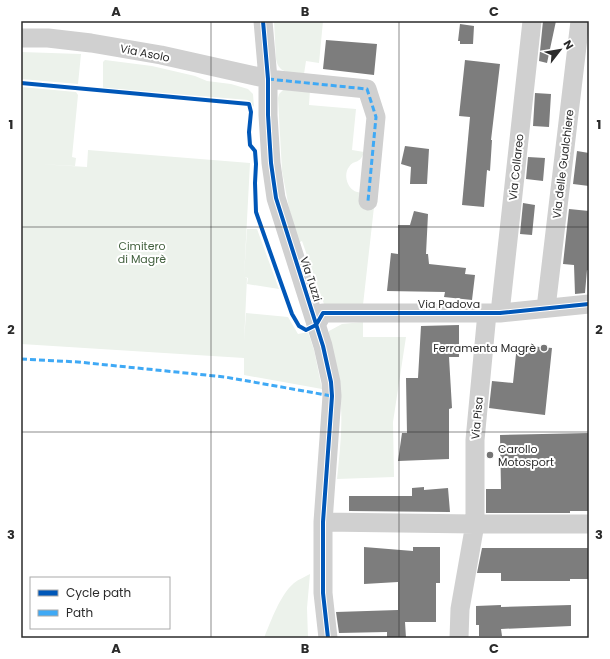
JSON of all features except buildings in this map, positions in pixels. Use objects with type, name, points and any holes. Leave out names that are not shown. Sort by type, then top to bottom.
[{"type":"street","name":"Via Tuzzi","points":[[263,21],[268,79],[268,114],[276,198],[316,326],[331,382],[332,396],[323,522],[323,593],[328,638]]},
{"type":"street","name":"Via Collareo","points":[[493,313],[532,21]]},
{"type":"street","name":"Via delle Gualchiere","points":[[546,308],[580,21]]},
{"type":"street","name":"Via Asolo","points":[[21,38],[48,38],[91,43],[161,55],[268,79],[367,89],[376,117],[368,201]]},
{"type":"street","name":"Via Padova","points":[[316,326],[323,313],[493,313],[589,304]]},
{"type":"street","name":"Via Pisa","points":[[459,638],[460,609],[475,524],[475,440],[493,313]]},
{"type":"street","points":[[323,522],[589,524]]},
{"type":"green space","points":[[274,21],[323,21],[319,63],[306,61],[304,74],[286,72],[280,68],[276,59]]},
{"type":"green space","points":[[21,52],[81,54],[78,84],[21,79]]},
{"type":"green space","points":[[105,60],[152,66],[195,76],[207,81],[231,84],[248,89],[253,94],[254,107],[248,100],[103,88],[103,62]]},
{"type":"green space","name":"Cimitero di Magrè","points":[[21,87],[76,92],[78,95],[72,157],[76,158],[75,166],[38,164],[87,167],[88,150],[250,163],[244,277],[247,229],[257,229],[279,289],[247,284],[248,278],[245,277],[247,278],[244,342],[246,313],[288,317],[298,334],[308,332],[314,350],[322,389],[244,375],[244,358],[21,344]]},
{"type":"green space","points":[[284,89],[310,90],[309,105],[356,109],[352,150],[364,152],[361,159],[353,163],[347,170],[346,179],[351,188],[362,193],[374,207],[363,305],[324,304],[302,241],[298,243],[282,171],[278,98],[279,94]]},
{"type":"green space","points":[[363,322],[363,337],[406,337],[393,422],[394,477],[337,479],[341,434],[341,412],[337,376],[328,335],[329,331],[342,324]]},
{"type":"green space","points":[[310,574],[307,608],[308,638],[264,638],[284,594],[294,583]]},
{"type":"marked path","points":[[268,79],[367,89],[376,117],[368,201]]},
{"type":"marked path","points":[[21,359],[78,362],[225,377],[332,396]]},
{"type":"cycle path","points":[[263,21],[268,79],[268,115],[271,163],[276,198],[323,346],[331,382],[332,396],[323,522],[323,593],[328,638]]},
{"type":"cycle path","points":[[21,83],[249,104],[251,112],[249,132],[250,145],[255,151],[256,164],[256,212],[292,314],[299,326],[306,330],[316,325],[323,313],[500,313],[589,304]]},
{"type":"place","name":"Ferramenta Magrè","points":[[544,348]]},
{"type":"place","name":"Carollo Motosport","points":[[490,455]]}]
